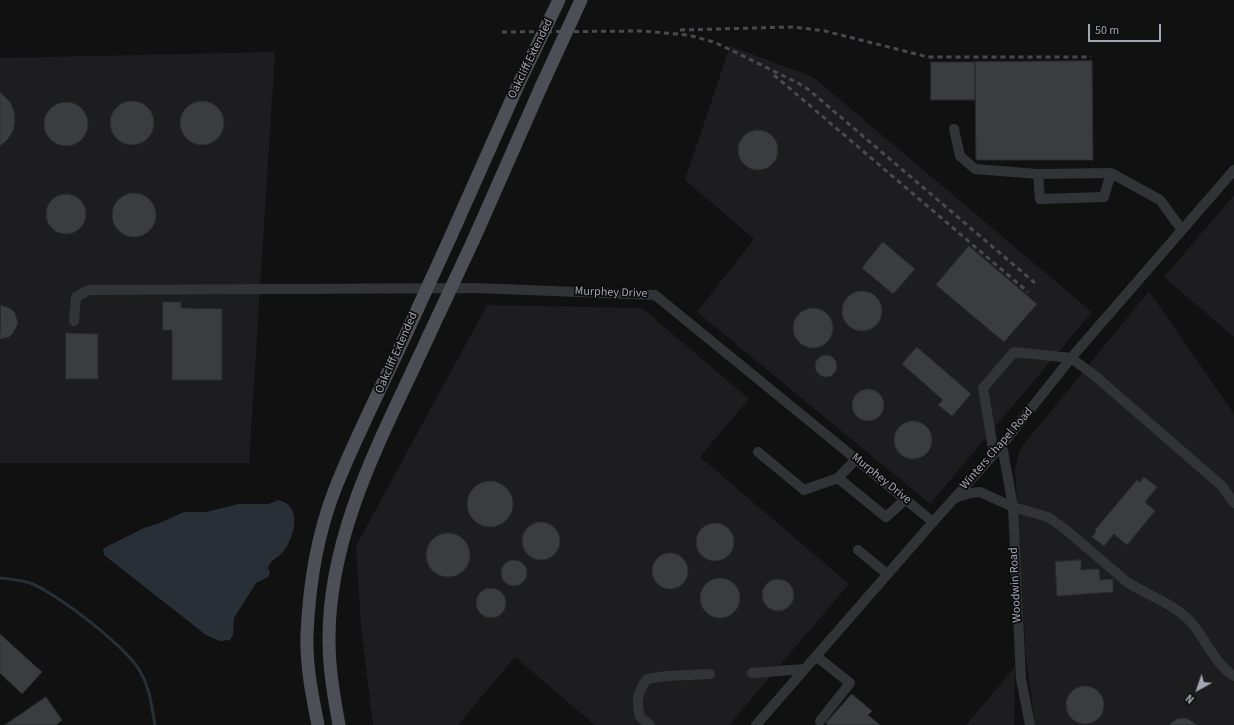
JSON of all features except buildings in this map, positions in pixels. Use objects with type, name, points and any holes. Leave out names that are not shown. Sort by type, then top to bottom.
[{"type":"main road","name":"Oakcliff Extended","points":[[318,725],[310,684],[307,636],[310,592],[318,545],[335,490],[519,83],[560,0]]},
{"type":"main road","name":"Oakcliff Extended","points":[[339,725],[332,688],[329,640],[332,596],[340,549],[357,494],[581,0]]},
{"type":"street","points":[[954,129],[960,156],[975,169],[1038,174],[1111,173],[1160,200],[1182,230]]},
{"type":"street","name":"Winters Chapel Road","points":[[756,725],[887,574],[994,454],[1071,358],[1234,170]]},
{"type":"street","points":[[1038,174],[1040,199],[1104,197],[1111,173]]},
{"type":"street","name":"Murphey Drive","points":[[74,321],[76,297],[89,290],[475,288],[655,295],[933,522]]},
{"type":"street","points":[[994,454],[983,388],[1014,352],[1071,358],[1094,375],[1216,481],[1234,504]]},
{"type":"street","name":"Woodwin Road","points":[[1002,444],[1013,507],[1021,679],[1030,725]]},
{"type":"street","points":[[758,452],[804,490],[838,478],[856,459]]},
{"type":"street","points":[[838,478],[886,517],[906,499]]},
{"type":"street","points":[[953,499],[975,491],[1013,507],[1048,517],[1065,529],[1127,582],[1171,605],[1188,619],[1217,659],[1234,676]]},
{"type":"street","points":[[858,550],[887,574]]},
{"type":"street","points":[[816,656],[850,683],[820,721]]},
{"type":"street","points":[[752,673],[805,669]]},
{"type":"street","points":[[650,725],[640,717],[637,701],[638,692],[647,679],[667,676],[710,674]]},
{"type":"shaded area","points":[[730,46],[813,77],[1092,312],[930,504],[697,312],[754,239],[685,180]]},
{"type":"shaded area","points":[[275,52],[249,463],[0,463],[0,58]]},
{"type":"shaded area","points":[[1234,195],[1234,337],[1164,277]]},
{"type":"shaded area","points":[[1149,291],[1234,414],[1234,725],[1035,725],[1026,658],[1015,469],[1020,449]]},
{"type":"shaded area","points":[[487,305],[642,308],[749,399],[700,457],[849,584],[729,725],[595,725],[515,657],[458,725],[373,725],[361,626],[356,546]]},
{"type":"shaded area","points":[[278,500],[286,503],[291,508],[294,515],[291,538],[283,552],[269,565],[268,568],[270,573],[268,577],[256,583],[234,618],[233,635],[230,640],[220,641],[206,635],[104,555],[103,549],[108,546],[144,528],[184,512],[206,512],[238,504],[269,504]]},
{"type":"shaded area","points":[[1015,667],[1014,725],[966,725]]},
{"type":"waterway","points":[[0,578],[27,582],[42,589],[92,623],[124,651],[135,664],[145,681],[155,725]]},
{"type":"railway","points":[[680,30],[793,27],[825,31],[928,57],[1091,57]]},
{"type":"railway","points":[[502,32],[642,31],[688,35],[714,42],[798,83],[809,90],[1035,283]]},
{"type":"railway","points":[[774,75],[1028,292]]}]
